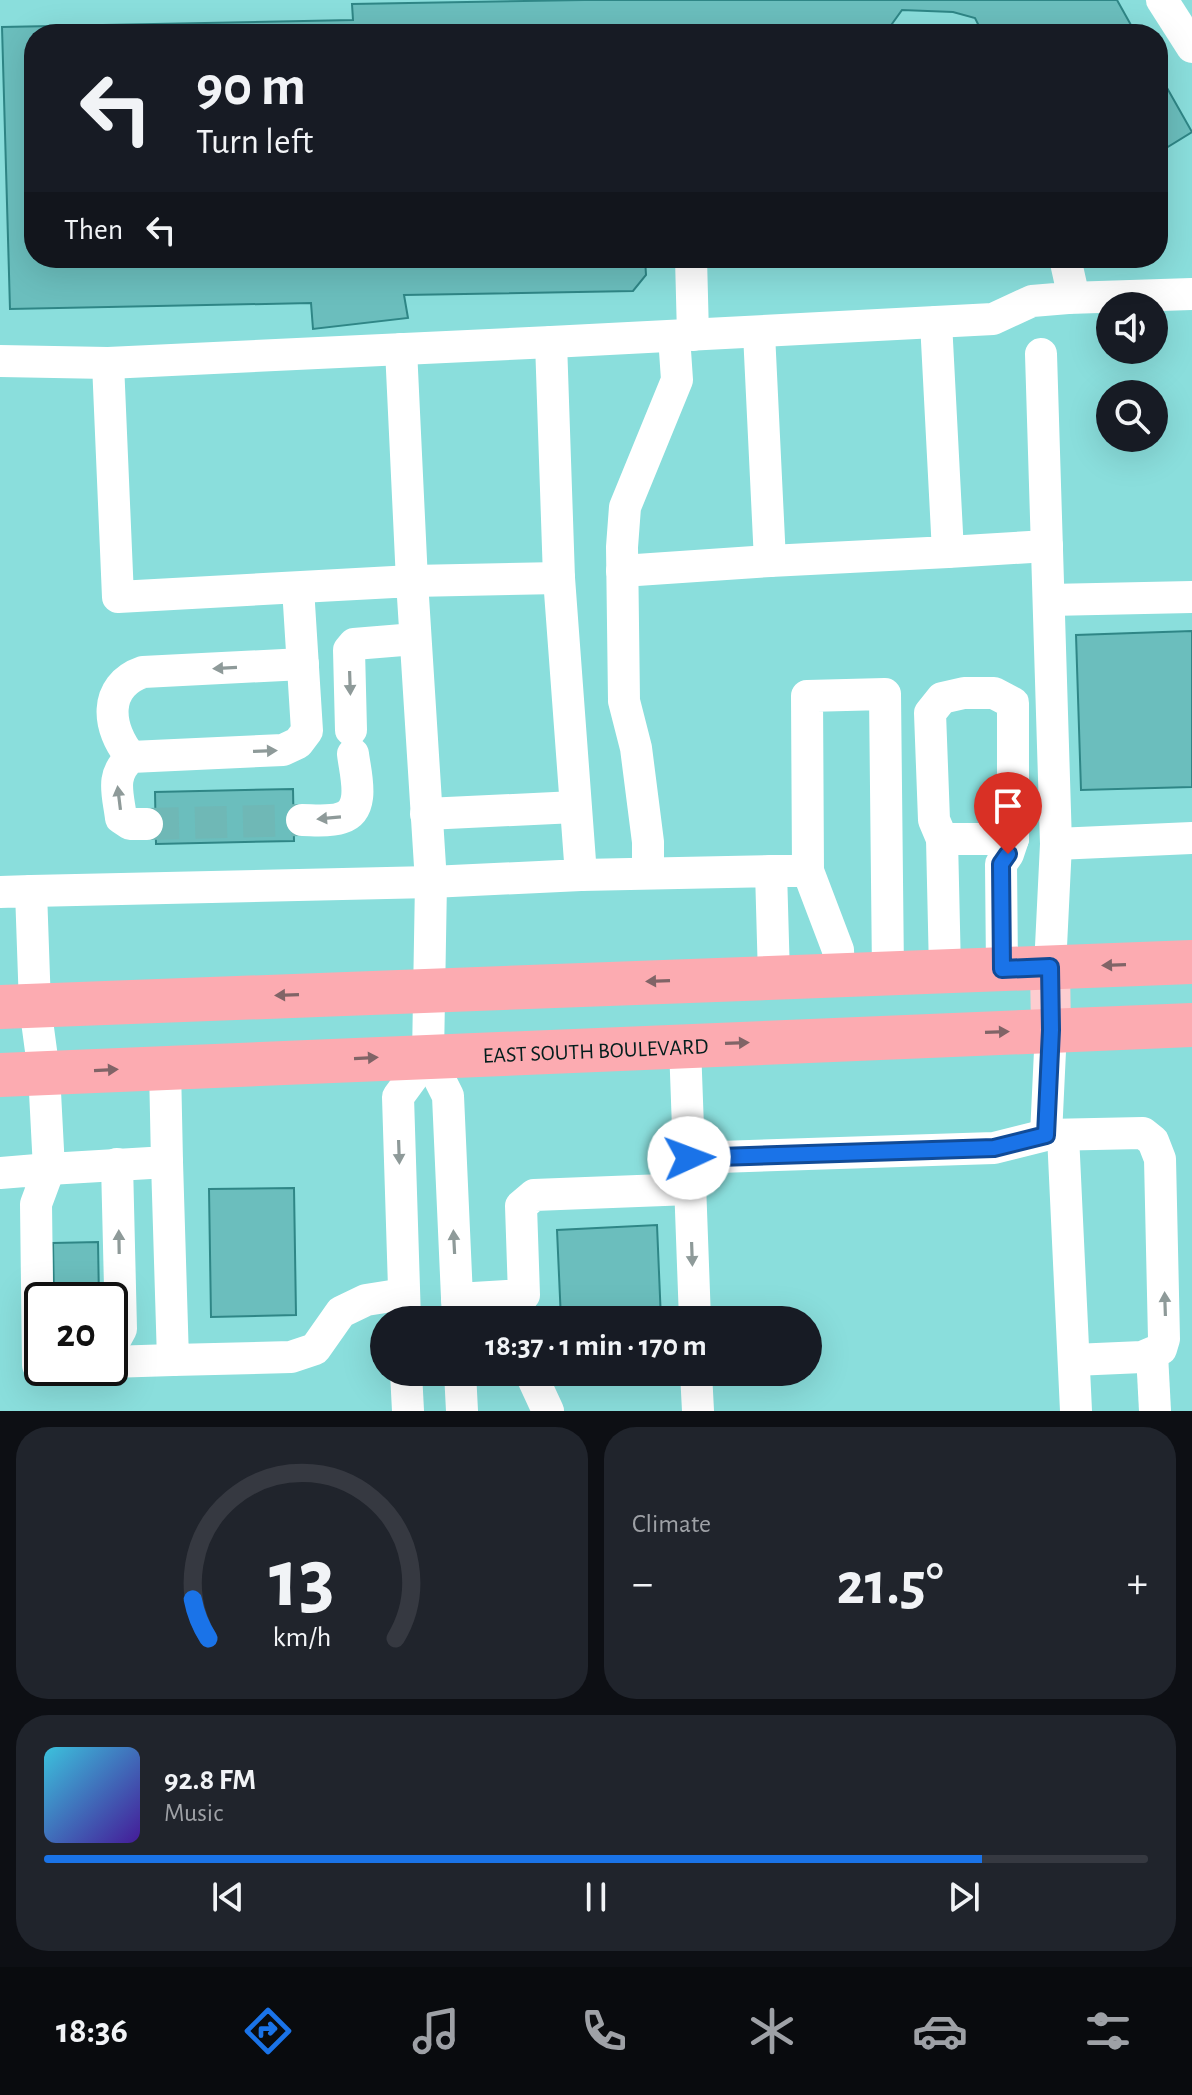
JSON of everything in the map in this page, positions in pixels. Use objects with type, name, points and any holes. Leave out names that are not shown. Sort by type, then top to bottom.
[{"type":"highway","points":[[17,1006],[1192,962]]},
{"type":"highway","name":"EAST SOUTH BOULEVARD","points":[[0,1075],[1192,1025]]},
{"type":"main road","points":[[1050,967],[1051,1030]]},
{"type":"street","points":[[1162,0],[1192,47]]},
{"type":"street","points":[[648,873],[648,842],[636,748],[624,701],[622,571],[625,507],[677,380],[690,268]]},
{"type":"street","points":[[1067,268],[1071,285],[1068,298]]},
{"type":"street","points":[[0,361],[108,363],[759,333],[993,319],[1032,301],[1192,294]]},
{"type":"street","points":[[936,322],[948,552]]},
{"type":"street","points":[[759,333],[770,561]]},
{"type":"street","points":[[551,342],[559,578],[581,875]]},
{"type":"street","points":[[401,349],[431,882],[428,1056],[448,1096],[457,1306]]},
{"type":"street","points":[[1041,354],[1056,844],[1050,967]]},
{"type":"street","points":[[108,363],[118,597],[412,581],[559,578]]},
{"type":"street","points":[[622,571],[1047,546]]},
{"type":"street","points":[[147,824],[130,824],[121,818],[116,779],[121,766],[131,757],[283,750],[298,743],[307,731],[298,588]]},
{"type":"street","points":[[1049,600],[1192,597]]},
{"type":"street","points":[[302,820],[341,818],[353,810],[358,799],[352,742],[349,650],[354,644],[415,639]]},
{"type":"street","points":[[131,757],[119,742],[112,719],[117,688],[127,677],[143,672],[303,664]]},
{"type":"street","points":[[945,971],[942,839],[934,820],[930,713],[942,698],[964,693],[994,693],[1013,703],[1013,839],[1001,864],[1002,969]]},
{"type":"street","points":[[839,975],[838,950],[808,871],[807,696],[885,694],[888,973]]},
{"type":"street","points":[[426,814],[575,807]]},
{"type":"street","points":[[1056,844],[1192,838]]},
{"type":"street","points":[[942,839],[1013,839]]},
{"type":"street","points":[[771,871],[774,977]]},
{"type":"street","points":[[39,1282],[36,1204],[49,1169],[44,1073],[17,1006],[16,892],[808,871]]},
{"type":"street","points":[[1051,1030],[1055,1135],[1076,1411]]},
{"type":"street","points":[[685,1046],[694,1306]]},
{"type":"street","points":[[404,1306],[398,1097],[428,1056]]},
{"type":"street","points":[[165,1067],[173,1360]]},
{"type":"street","points":[[525,1306],[521,1206],[534,1195],[689,1173],[994,1148],[1055,1135],[1143,1133],[1153,1141],[1160,1159],[1165,1323],[1161,1349],[1152,1354],[1074,1360]]},
{"type":"street","points":[[0,1173],[167,1162]]},
{"type":"street","points":[[117,1164],[120,1282]]},
{"type":"street","points":[[128,1361],[291,1357],[315,1349],[341,1312],[366,1300],[399,1306]]},
{"type":"street","points":[[1152,1354],[1155,1411]]},
{"type":"street","points":[[407,1386],[408,1411]]},
{"type":"street","points":[[461,1386],[462,1411]]},
{"type":"street","points":[[536,1386],[548,1411]]},
{"type":"street","points":[[697,1386],[698,1411]]},
{"type":"building","points":[[584,0],[1117,0],[1130,24],[978,24],[975,18],[953,12],[902,10],[892,24],[152,24],[353,20],[352,4]]},
{"type":"building","points":[[2,27],[24,27],[24,268],[646,268],[646,275],[633,291],[404,295],[408,318],[313,329],[311,303],[10,309]]},
{"type":"building","points":[[1168,90],[1192,132],[1168,147]]},
{"type":"building","points":[[1192,631],[1192,787],[1081,790],[1076,635]]},
{"type":"building","points":[[293,789],[294,841],[156,844],[155,792]]},
{"type":"building","points":[[294,1188],[296,1315],[211,1317],[209,1189]]},
{"type":"building","points":[[657,1225],[660,1306],[560,1306],[557,1230]]},
{"type":"building","points":[[98,1242],[99,1282],[54,1282],[53,1243]]},
{"type":"tunnel","points":[[147,824],[302,820]]},
{"type":"route","points":[[689,1158],[994,1148],[1046,1135],[1051,1030],[1050,967],[1002,969],[1001,864],[1008,854]]}]
